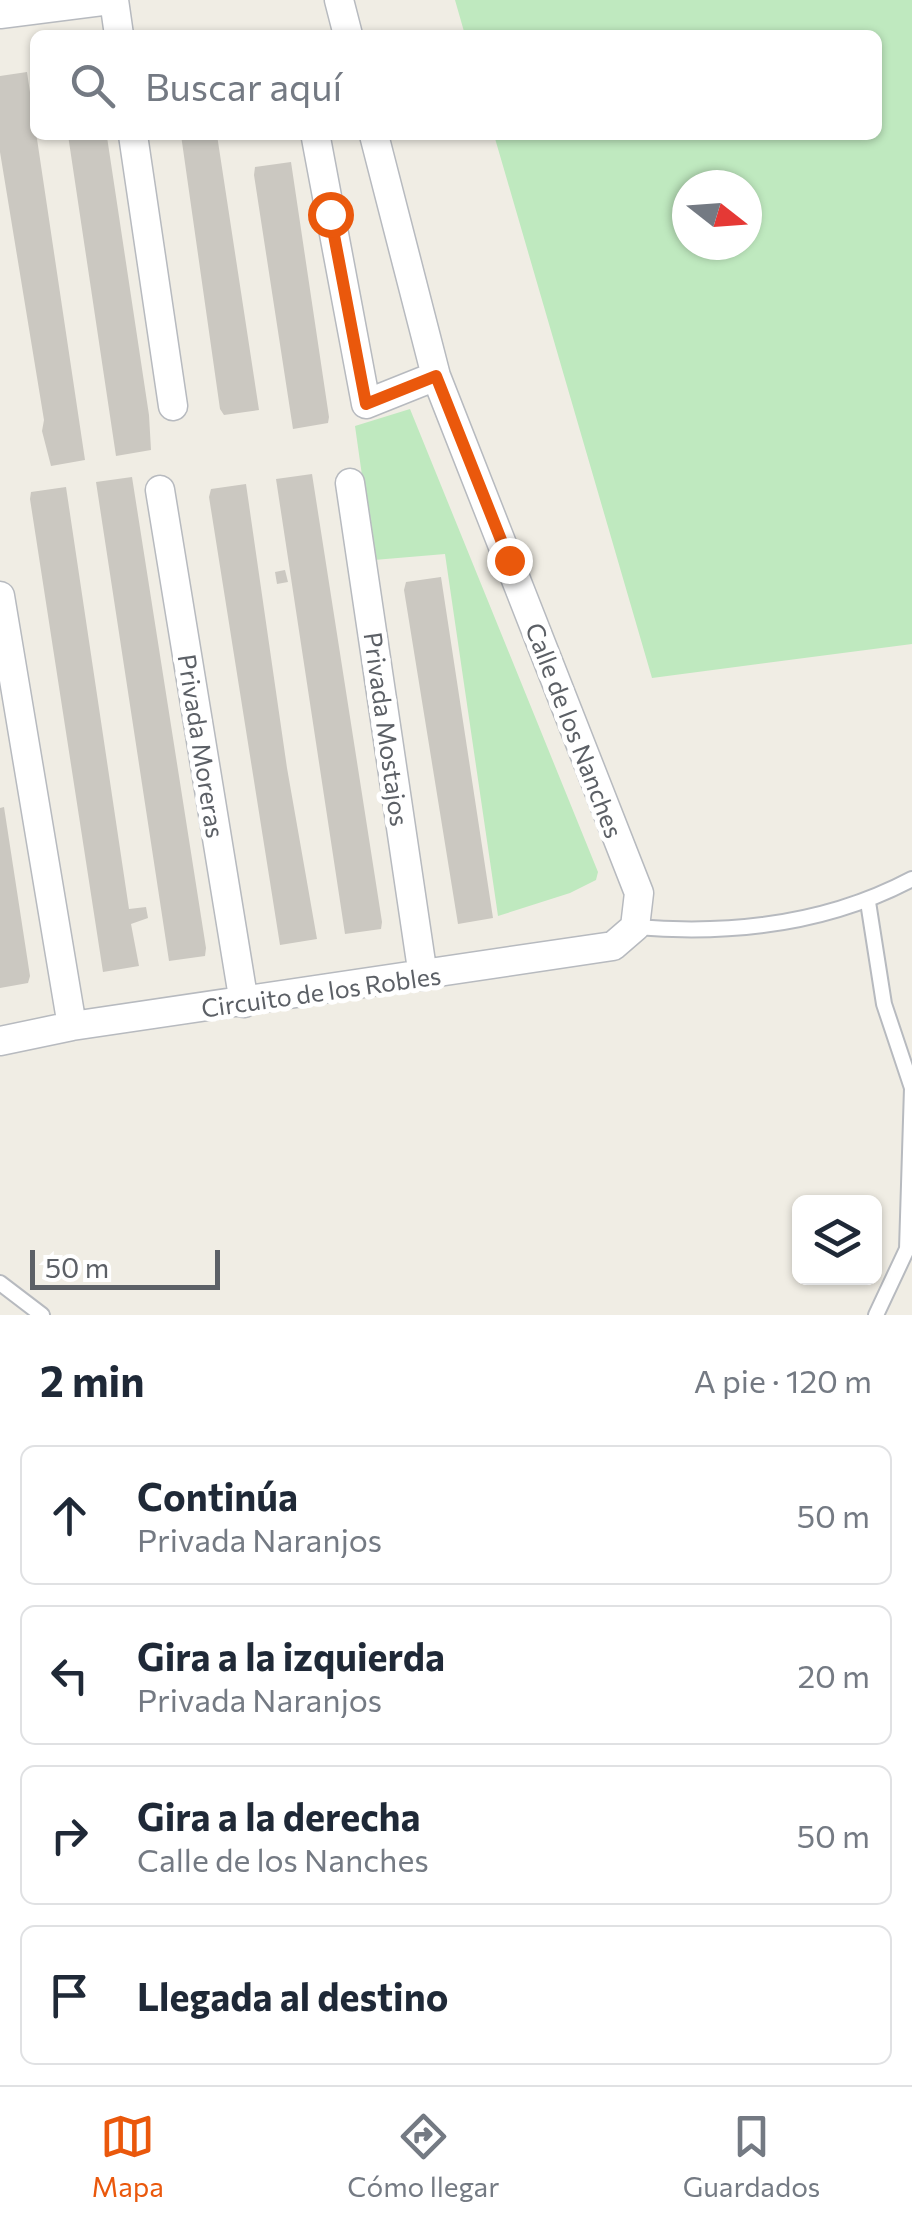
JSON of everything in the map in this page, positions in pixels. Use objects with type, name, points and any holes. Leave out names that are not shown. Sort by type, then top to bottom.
[{"type":"street","points":[[0,14],[112,0],[118,30]]},
{"type":"street","points":[[339,0],[347,30]]},
{"type":"street","points":[[135,140],[173,406]]},
{"type":"street","points":[[316,140],[366,404],[436,376]]},
{"type":"street","name":"Calle de los Nanches","points":[[375,140],[436,376],[638,893],[635,927]]},
{"type":"street","name":"Privada Mostajos","points":[[350,483],[423,976]]},
{"type":"street","name":"Privada Moreras","points":[[160,490],[244,1003]]},
{"type":"street","points":[[0,596],[72,1026]]},
{"type":"street","name":"Circuito de los Robles","points":[[0,1041],[72,1026],[613,946],[635,927]]},
{"type":"lane","points":[[635,927],[730,930],[868,902],[912,879]]},
{"type":"lane","points":[[868,902],[884,1004],[912,1088],[907,1249],[876,1315]]},
{"type":"lane","points":[[0,1284],[42,1315]]},
{"type":"green space","points":[[455,0],[912,0],[912,644],[652,678],[495,140],[882,140],[882,30],[464,30]]},
{"type":"green space","points":[[410,409],[598,872],[596,880],[570,893],[498,916],[445,554],[374,560],[355,426]]},
{"type":"building","points":[[27,72],[30,140],[37,140],[85,460],[51,466],[42,431],[44,420],[0,152],[0,76]]},
{"type":"building","points":[[69,140],[107,140],[149,415],[151,450],[116,456]]},
{"type":"building","points":[[182,140],[218,140],[259,410],[224,415],[220,409]]},
{"type":"building","points":[[291,162],[329,417],[328,423],[293,429],[254,175],[255,167]]},
{"type":"building","points":[[312,474],[382,922],[381,929],[345,934],[276,479]]},
{"type":"building","points":[[132,477],[206,948],[205,956],[169,961],[96,482]]},
{"type":"building","points":[[246,484],[287,768],[317,939],[280,945],[209,497],[211,489]]},
{"type":"building","points":[[66,487],[129,909],[146,907],[148,918],[131,924],[139,966],[103,972],[30,499],[31,492]]},
{"type":"building","points":[[285,570],[288,582],[277,584],[275,572]]},
{"type":"building","points":[[441,577],[493,918],[458,924],[404,590],[406,582]]},
{"type":"building","points":[[4,807],[30,976],[28,983],[0,988],[0,808]]},
{"type":"route","points":[[330,214],[366,404],[436,376],[509,560]]}]
